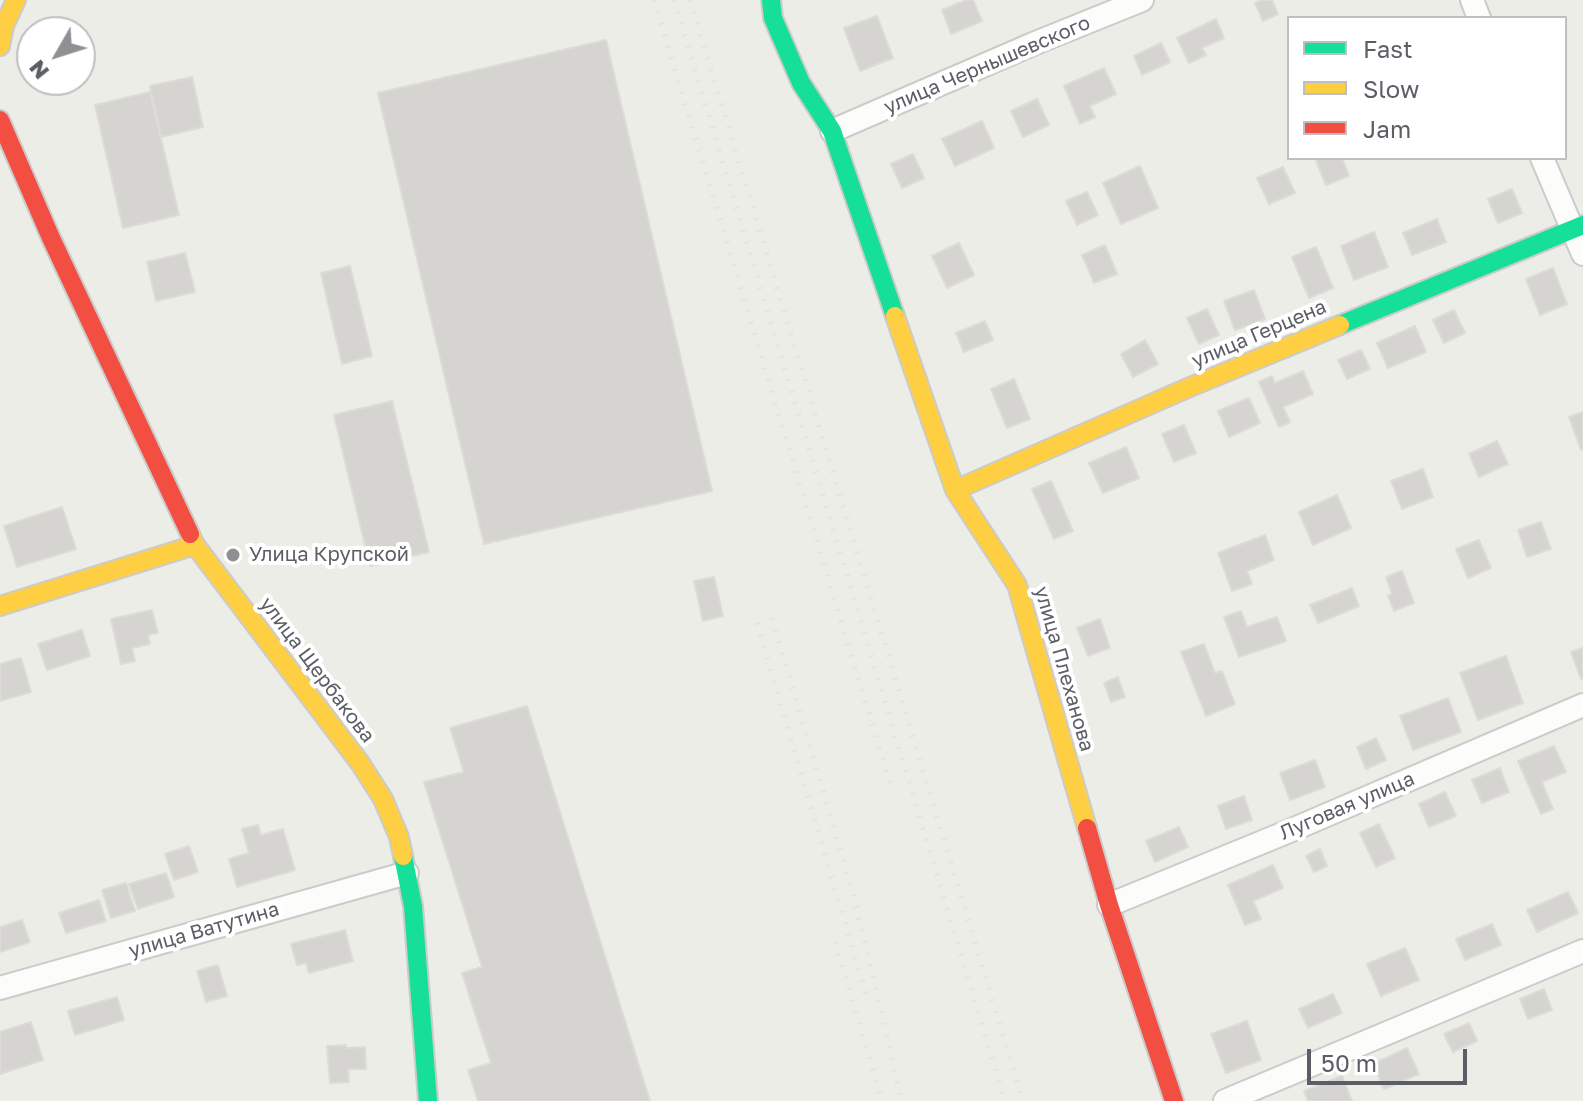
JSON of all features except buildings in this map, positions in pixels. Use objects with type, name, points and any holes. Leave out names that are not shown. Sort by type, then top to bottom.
[{"type":"street","points":[[0,46],[4,26],[16,0]]},
{"type":"street","name":"улица Плеханова","points":[[771,0],[773,18],[801,83],[832,131],[955,490],[1017,585],[1109,905],[1174,1101]]},
{"type":"street","name":"улица Чернышевского","points":[[832,131],[1142,0]]},
{"type":"street","name":"улица Щербакова","points":[[0,105],[1,123],[51,238],[195,545],[360,763],[383,799],[399,837],[413,906],[428,1101]]},
{"type":"street","points":[[1543,160],[1578,227],[1583,254]]},
{"type":"street","name":"улица Герцена","points":[[955,490],[1190,387],[1578,227]]},
{"type":"street","points":[[0,606],[195,545]]},
{"type":"street","name":"Луговая улица","points":[[1109,905],[1583,705]]},
{"type":"street","name":"улица Ватутина","points":[[0,988],[407,873]]},
{"type":"street","points":[[1225,1101],[1583,951]]},
{"type":"railway","points":[[654,0],[891,787]]},
{"type":"railway","points":[[674,0],[1005,1101]]},
{"type":"railway","points":[[690,0],[1023,1101]]},
{"type":"railway","points":[[772,618],[852,890],[901,1101]]},
{"type":"railway","points":[[757,623],[867,997]]},
{"type":"railway","points":[[835,942],[882,1101]]},
{"type":"traffic: fast","points":[[771,0],[773,18],[801,83],[832,131],[895,316]]},
{"type":"traffic: fast","points":[[1340,325],[1583,225]]},
{"type":"traffic: fast","points":[[403,856],[413,906],[428,1101]]},
{"type":"traffic: slow","points":[[0,46],[4,26],[16,0]]},
{"type":"traffic: slow","points":[[895,316],[955,490],[1017,585],[1087,828]]},
{"type":"traffic: slow","points":[[955,490],[1340,325]]},
{"type":"traffic: slow","points":[[190,534],[195,545],[360,763],[383,799],[399,837],[403,856]]},
{"type":"traffic: slow","points":[[0,606],[195,545]]},
{"type":"traffic: jam","points":[[0,120],[51,238],[190,534]]},
{"type":"traffic: jam","points":[[1087,828],[1109,905],[1174,1101]]},
{"type":"place","name":"Улица Крупской","points":[[233,555]]}]
